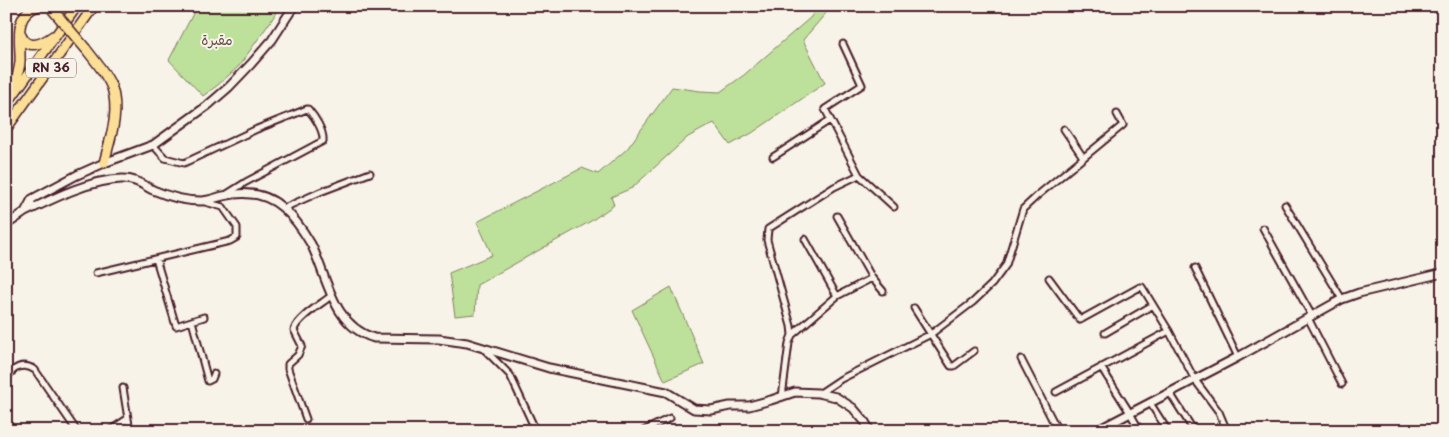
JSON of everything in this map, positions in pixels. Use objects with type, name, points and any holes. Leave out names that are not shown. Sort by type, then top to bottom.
[{"type":"highway","points":[[6,105],[77,6]]},
{"type":"highway","name":"RN 36","points":[[6,129],[94,6]]},
{"type":"highway","points":[[6,105],[19,70],[18,33],[20,26],[26,15],[36,7]]},
{"type":"highway","points":[[49,7],[86,49],[112,86],[115,103],[114,122],[104,163]]},
{"type":"highway","points":[[20,26],[21,36],[30,44],[37,45],[45,42],[60,28]]},
{"type":"street","points":[[25,212],[32,199],[77,175],[153,145],[206,106],[229,87],[272,40],[294,6]]},
{"type":"street","points":[[843,44],[862,85],[825,109],[859,175],[894,207]]},
{"type":"street","points":[[153,145],[165,158],[184,163],[257,129],[306,108],[308,109],[321,130],[323,141],[246,182],[224,196]]},
{"type":"street","points":[[819,394],[842,379],[931,334],[973,302],[992,284],[1006,265],[1023,209],[1038,194],[1123,124],[1116,114]]},
{"type":"street","points":[[772,157],[830,120]]},
{"type":"street","points":[[1064,129],[1083,157]]},
{"type":"street","points":[[284,208],[370,173]]},
{"type":"street","points":[[782,397],[792,326],[767,240],[768,229],[834,187],[859,175]]},
{"type":"street","points":[[6,225],[25,212],[72,191],[104,181],[124,178],[139,182],[153,190],[170,196],[202,201],[223,207],[236,227],[237,237],[230,241],[96,273]]},
{"type":"street","points":[[202,201],[224,196],[251,194],[270,198],[284,208],[296,222],[310,244],[331,296],[352,326],[365,335],[374,338],[439,339],[467,343],[549,368],[666,392],[694,409],[711,410],[730,406],[749,406],[795,392],[836,397],[852,408],[867,430]]},
{"type":"street","points":[[1285,205],[1342,299]]},
{"type":"street","points":[[837,216],[872,278],[884,291]]},
{"type":"street","points":[[1263,228],[1310,317],[1342,384]]},
{"type":"street","points":[[805,239],[837,296]]},
{"type":"street","points":[[156,259],[176,326],[204,317]]},
{"type":"street","points":[[1195,268],[1238,358]]},
{"type":"street","points":[[1096,431],[1238,358],[1342,299],[1359,293],[1443,273]]},
{"type":"street","points":[[792,335],[837,296],[872,278]]},
{"type":"street","points":[[1049,278],[1080,320],[1142,287],[1170,330],[1195,380],[1219,412],[1227,431]]},
{"type":"street","points":[[306,418],[288,369],[288,364],[298,355],[302,346],[294,327],[331,296]]},
{"type":"street","points":[[1105,334],[1154,305]]},
{"type":"street","points":[[914,308],[952,366],[974,351]]},
{"type":"street","points":[[192,321],[208,381],[212,379],[214,374]]},
{"type":"street","points":[[1056,392],[1170,330]]},
{"type":"street","points":[[482,347],[510,375],[536,431]]},
{"type":"street","points":[[1021,359],[1058,431]]},
{"type":"street","points":[[6,381],[16,367],[26,366],[35,370],[77,431]]},
{"type":"street","points":[[1101,367],[1140,431]]},
{"type":"street","points":[[123,388],[130,431]]},
{"type":"street","points":[[1170,393],[1194,431]]},
{"type":"street","points":[[1150,403],[1168,431]]},
{"type":"street","points":[[643,431],[670,418]]},
{"type":"street","points":[[109,431],[127,419]]},
{"type":"green space","name":"مقبرة","points":[[197,6],[280,6],[239,66],[203,96],[169,60]]},
{"type":"green space","points":[[817,6],[832,6],[803,40],[825,83],[752,133],[730,145],[714,123],[688,137],[632,188],[611,197],[614,205],[591,221],[477,285],[475,314],[455,316],[449,273],[492,255],[477,222],[582,168],[598,174],[627,149],[672,87],[720,92],[744,75],[811,17]]},
{"type":"green space","points":[[671,287],[704,364],[665,381],[632,310]]}]
